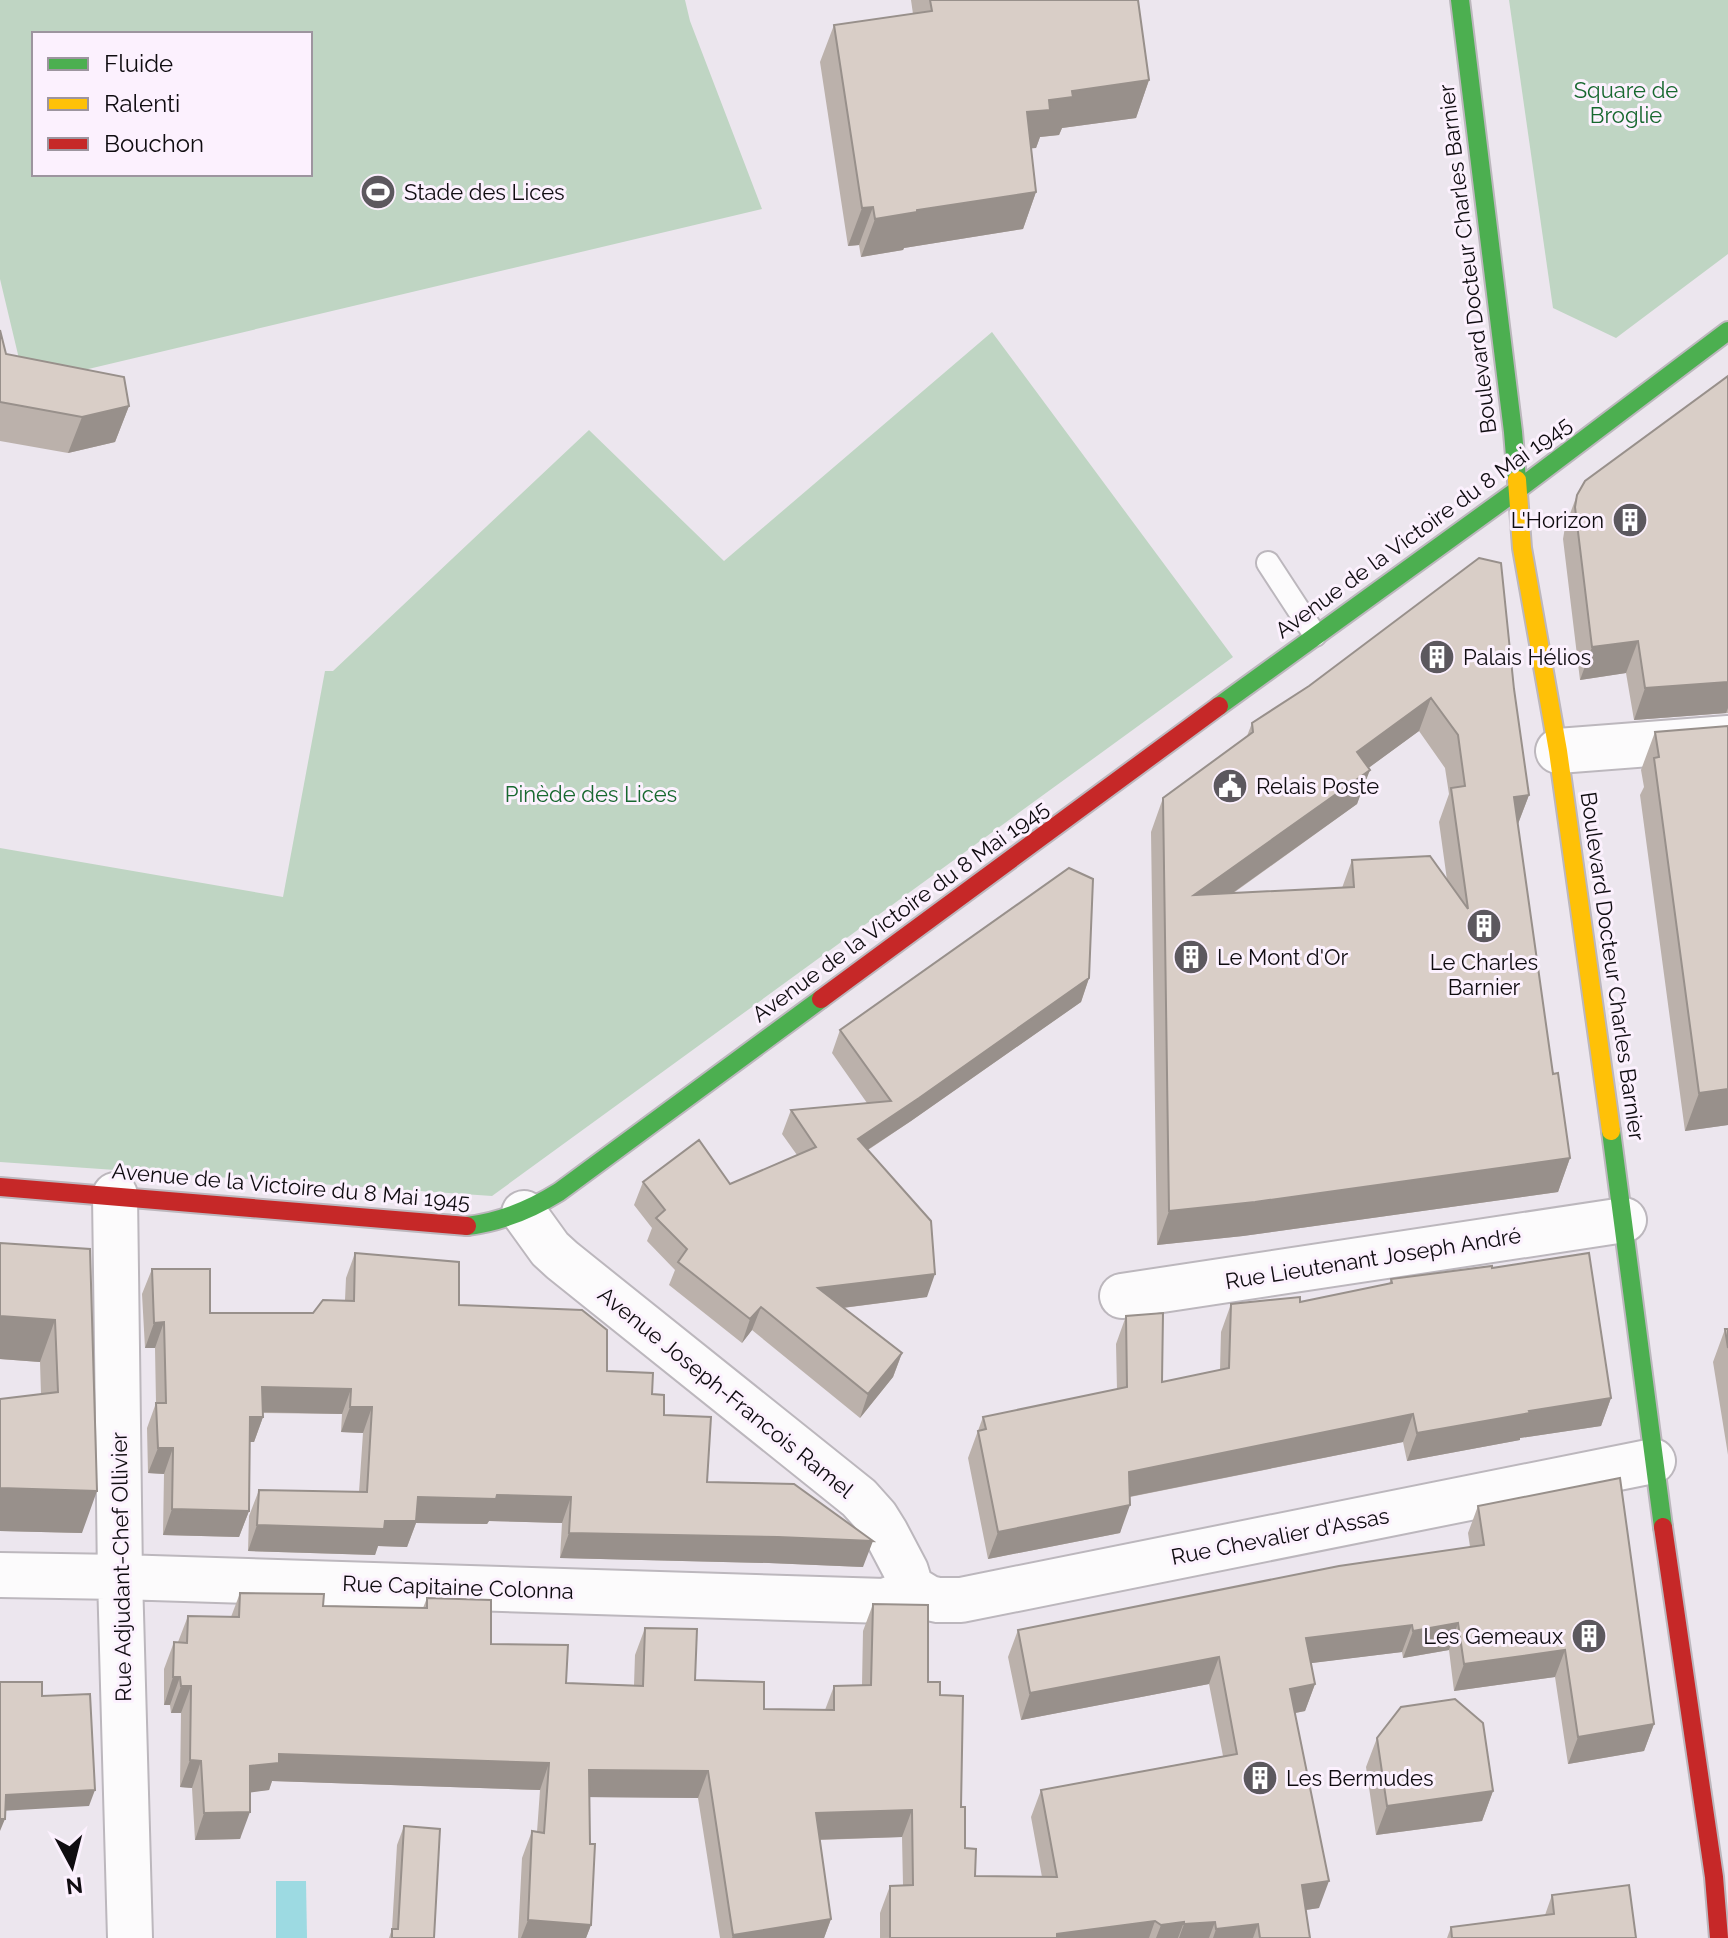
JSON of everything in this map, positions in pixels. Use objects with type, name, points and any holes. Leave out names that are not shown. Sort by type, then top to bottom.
[{"type":"street","name":"Boulevard Docteur Charles Barnier","points":[[1460,0],[1513,432],[1522,548],[1558,751],[1624,1220],[1653,1461],[1721,1876],[1719,1938]]},
{"type":"street","name":"Avenue de la Victoire du 8 Mai 1945","points":[[0,1187],[465,1226],[492,1224],[524,1213],[559,1192],[1315,635],[1516,491],[1728,331]]},
{"type":"street","points":[[1558,751],[1728,738]]},
{"type":"street","name":"Rue Adjudant-Chef Ollivier","points":[[115,1195],[120,1577],[130,1938]]},
{"type":"street","name":"Avenue Joseph-Francois Ramel","points":[[524,1213],[550,1249],[580,1276],[859,1498],[886,1533],[910,1584]]},
{"type":"street","name":"Rue Lieutenant Joseph André","points":[[1122,1296],[1624,1220]]},
{"type":"street","name":"Rue Chevalier d'Assas","points":[[910,1584],[929,1598],[961,1600],[1653,1461]]},
{"type":"street","name":"Rue Capitaine Colonna","points":[[0,1575],[885,1601],[902,1594],[910,1584]]},
{"type":"lane","points":[[1268,563],[1315,635]]},
{"type":"green space","name":"Stade des Lices","points":[[0,0],[685,0],[690,21],[762,209],[25,384],[0,279]]},
{"type":"green space","name":"Square de Broglie","points":[[1509,0],[1728,0],[1728,254],[1616,338],[1553,308]]},
{"type":"green space","name":"Pinède des Lices","points":[[992,332],[1233,657],[492,1196],[0,1162],[0,848],[283,897],[325,671],[333,671],[589,430],[724,561]]},
{"type":"water","points":[[276,1881],[306,1881],[307,1938],[276,1938]]},
{"type":"building","points":[[930,0],[1138,0],[1149,80],[1072,91],[1073,97],[1049,100],[1050,110],[1027,112],[1036,192],[875,219],[873,207],[862,208],[834,25],[932,11]]},
{"type":"building","points":[[0,330],[6,354],[124,377],[129,406],[82,417],[0,402]]},
{"type":"building","points":[[1728,376],[1728,682],[1645,688],[1638,641],[1592,647],[1575,507],[1577,495],[1585,481]]},
{"type":"building","points":[[1479,558],[1501,563],[1529,795],[1514,797],[1553,1074],[1558,1073],[1570,1158],[1169,1211],[1163,798],[1253,732],[1252,723],[1309,686]],"holes":[[[1431,698],[1458,735],[1465,786],[1451,788],[1468,909],[1430,856],[1352,860],[1354,887],[1194,895],[1370,770],[1357,752]]]},
{"type":"building","points":[[1728,726],[1728,1089],[1699,1093],[1654,758],[1659,757],[1655,732]]},
{"type":"building","points":[[1069,868],[1093,879],[1089,978],[858,1139],[931,1221],[935,1274],[818,1288],[902,1353],[868,1394],[761,1307],[750,1319],[678,1262],[687,1249],[656,1218],[665,1210],[643,1182],[699,1140],[730,1184],[816,1147],[791,1110],[891,1101],[840,1030]]},
{"type":"building","points":[[0,1243],[90,1249],[97,1491],[0,1488],[0,1399],[58,1392],[55,1320],[0,1316]]},
{"type":"building","points":[[355,1253],[459,1262],[459,1305],[582,1310],[607,1330],[607,1371],[653,1373],[652,1394],[664,1395],[664,1415],[711,1417],[707,1482],[794,1484],[873,1541],[569,1533],[571,1497],[497,1495],[496,1499],[418,1497],[416,1521],[385,1521],[384,1529],[257,1525],[259,1490],[367,1492],[372,1407],[350,1407],[351,1389],[262,1387],[263,1417],[250,1417],[249,1511],[172,1509],[173,1448],[158,1448],[156,1403],[166,1403],[164,1322],[154,1323],[152,1269],[210,1269],[210,1313],[313,1313],[323,1300],[354,1301]]},
{"type":"building","points":[[1589,1253],[1611,1398],[1417,1433],[1413,1414],[1129,1472],[1130,1505],[998,1532],[978,1431],[986,1429],[983,1417],[1127,1387],[1126,1316],[1163,1313],[1162,1382],[1229,1368],[1231,1304],[1300,1297],[1300,1302],[1392,1283],[1391,1279]]},
{"type":"building","points":[[1620,1478],[1654,1724],[1578,1737],[1565,1650],[1464,1664],[1458,1623],[1413,1631],[1412,1625],[1306,1638],[1315,1684],[1290,1689],[1329,1881],[1302,1885],[1310,1938],[1260,1938],[1258,1924],[1216,1929],[1215,1922],[1161,1925],[1155,1921],[1057,1934],[1057,1938],[890,1938],[890,1886],[913,1885],[912,1810],[816,1813],[831,1919],[733,1935],[708,1771],[589,1770],[590,1844],[595,1844],[591,1925],[528,1920],[532,1831],[544,1833],[549,1763],[279,1754],[279,1763],[250,1766],[250,1812],[204,1813],[201,1761],[190,1760],[191,1686],[181,1686],[180,1677],[173,1677],[174,1642],[187,1643],[188,1616],[239,1617],[240,1593],[324,1594],[323,1606],[427,1608],[427,1598],[491,1600],[491,1644],[568,1645],[566,1683],[643,1686],[645,1628],[697,1629],[695,1680],[764,1682],[764,1709],[834,1710],[834,1686],[871,1685],[873,1604],[928,1605],[928,1682],[940,1682],[940,1695],[963,1696],[961,1807],[965,1807],[965,1848],[976,1849],[975,1876],[1057,1877],[1041,1790],[1237,1754],[1219,1657],[1030,1693],[1018,1630],[1339,1566],[1484,1545],[1478,1506]]},
{"type":"building","points":[[0,1682],[42,1682],[42,1696],[90,1694],[95,1790],[6,1795],[5,1819],[0,1819]]},
{"type":"building","points":[[1455,1699],[1483,1723],[1493,1791],[1387,1806],[1377,1738],[1401,1707]]},
{"type":"building","points":[[404,1826],[440,1829],[434,1938],[392,1938],[392,1929],[398,1929]]},
{"type":"building","points":[[1629,1885],[1636,1938],[1452,1938],[1451,1927],[1554,1914],[1552,1895]]},
{"type":"traffic: fast","points":[[1460,0],[1517,480]]},
{"type":"traffic: fast","points":[[1219,706],[1516,491],[1728,331]]},
{"type":"traffic: fast","points":[[467,1226],[515,1214],[559,1192],[821,999]]},
{"type":"traffic: fast","points":[[1611,1131],[1663,1527]]},
{"type":"traffic: slow","points":[[1517,480],[1522,548],[1558,751],[1611,1131]]},
{"type":"traffic: jam","points":[[821,999],[1219,706]]},
{"type":"traffic: jam","points":[[0,1187],[467,1226]]},
{"type":"traffic: jam","points":[[1663,1527],[1714,1877],[1719,1938]]},
{"type":"place","name":"Stade des Lices","points":[[378,192]]},
{"type":"place","name":"L'Horizon","points":[[1630,520]]},
{"type":"place","name":"Palais Hélios","points":[[1437,657]]},
{"type":"place","name":"Relais Poste","points":[[1230,786]]},
{"type":"place","name":"Le Charles Barnier","points":[[1484,926]]},
{"type":"place","name":"Le Mont d'Or","points":[[1191,957]]},
{"type":"place","name":"Les Gemeaux","points":[[1589,1636]]},
{"type":"place","name":"Les Bermudes","points":[[1260,1778]]}]
